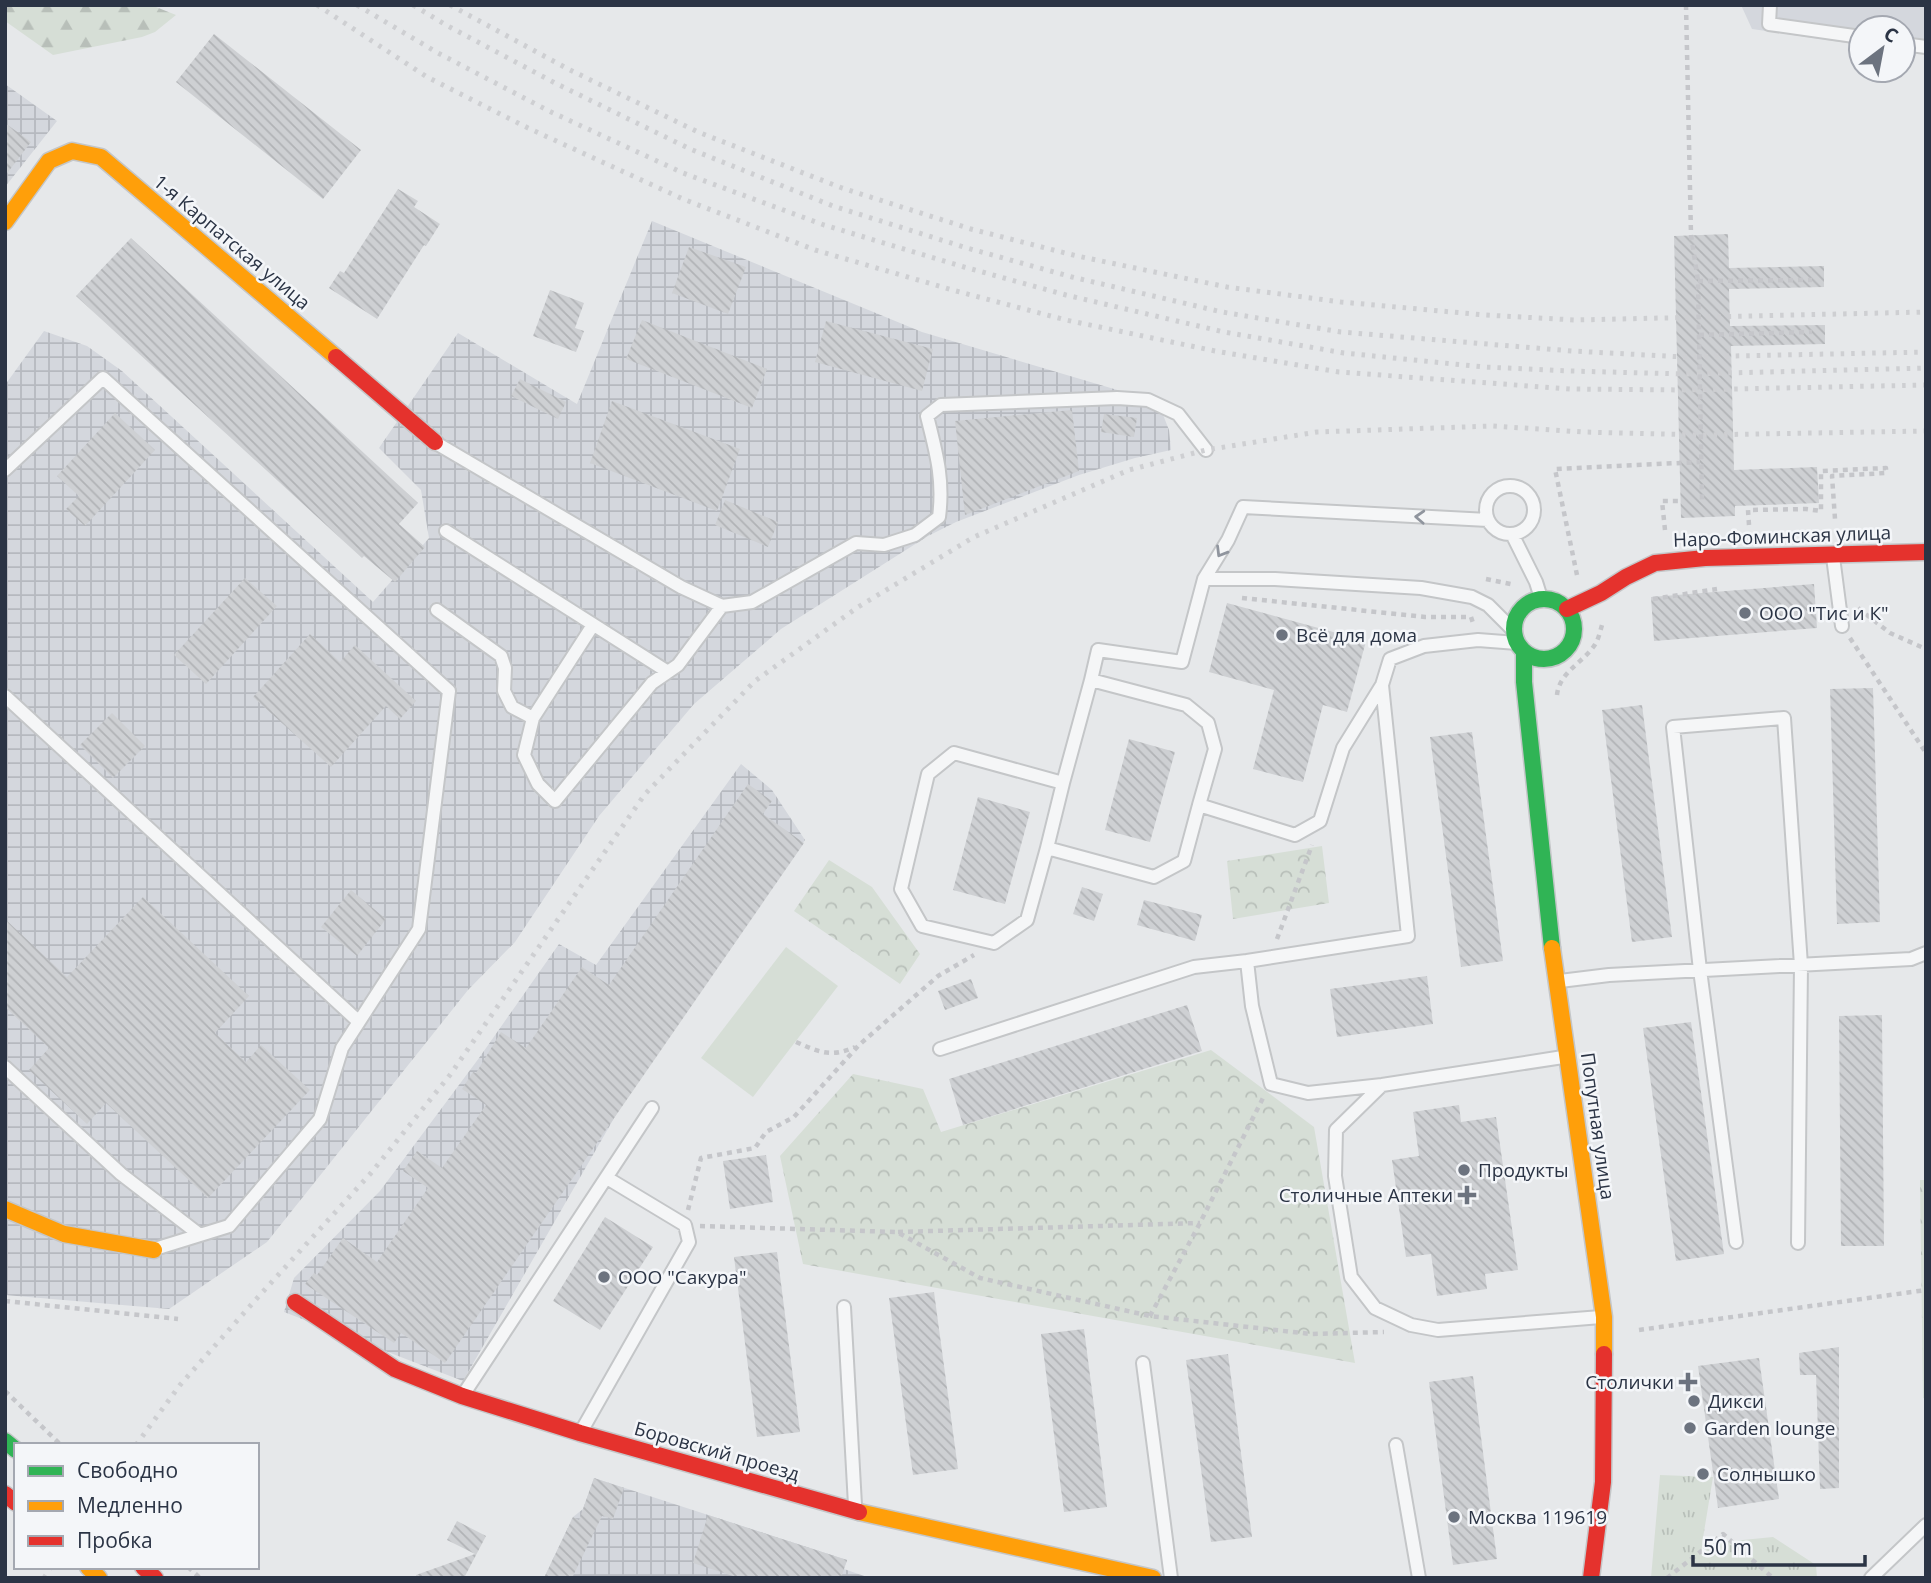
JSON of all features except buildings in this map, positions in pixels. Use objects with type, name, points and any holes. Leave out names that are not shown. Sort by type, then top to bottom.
[{"type":"street","name":"1-я Карпатская улица","points":[[5,222],[49,161],[72,151],[101,157],[435,442]]},
{"type":"street","name":"Наро-Фоминская улица","points":[[1567,608],[1601,593],[1626,576],[1655,563],[1705,558],[1926,552]]},
{"type":"street","points":[[1524,682],[1568,648],[1574,634],[1573,618],[1567,608],[1557,601],[1541,598],[1527,603],[1516,616],[1519,642],[1539,659],[1554,657]]},
{"type":"street","name":"Попутная улица","points":[[1519,642],[1556,981],[1604,1317],[1603,1482],[1591,1578]]},
{"type":"street","points":[[5,1209],[64,1234],[154,1250]]},
{"type":"street","name":"Боровский проезд","points":[[295,1302],[395,1369],[462,1396],[580,1433],[856,1511],[1153,1578]]},
{"type":"lane","points":[[1770,5],[1769,24],[1847,35]]},
{"type":"lane","points":[[5,470],[103,378],[449,691],[419,929],[342,1048],[320,1119],[229,1226],[154,1250]]},
{"type":"lane","points":[[435,442],[681,587],[722,606],[752,602],[856,542],[884,545],[915,535],[939,517],[942,495],[939,463],[927,416],[941,405],[1117,398],[1148,400],[1178,414],[1206,450]]},
{"type":"lane","points":[[1505,486],[1523,489],[1532,499],[1534,511],[1526,528],[1512,534],[1497,530],[1488,520],[1486,508],[1494,491],[1505,486]]},
{"type":"lane","points":[[1063,783],[954,752],[928,774],[901,889],[922,926],[994,943],[1027,920],[1098,650],[1182,662],[1204,579],[1228,540],[1243,507],[1488,520]]},
{"type":"lane","points":[[446,531],[668,672]]},
{"type":"lane","points":[[1512,534],[1541,598]]},
{"type":"lane","points":[[1832,553],[1842,626]]},
{"type":"lane","points":[[1204,579],[1275,579],[1421,588],[1472,597],[1488,605],[1519,642]]},
{"type":"lane","points":[[593,625],[533,718],[524,755],[538,784],[555,802],[652,683],[678,665],[722,606]]},
{"type":"lane","points":[[437,610],[501,656],[505,668],[504,691],[512,707],[533,718]]},
{"type":"lane","points":[[1199,805],[1295,835],[1320,821],[1343,748],[1382,685],[1390,659],[1424,646],[1478,640],[1519,642]]},
{"type":"lane","points":[[1047,848],[1154,877],[1184,861],[1215,748],[1208,723],[1186,705],[1091,680]]},
{"type":"lane","points":[[940,1049],[1194,967],[1408,936],[1382,685]]},
{"type":"lane","points":[[5,696],[359,1022]]},
{"type":"lane","points":[[1737,1242],[1700,970],[1673,727],[1784,718],[1801,965],[1798,1243]]},
{"type":"lane","points":[[1556,981],[1609,975],[1911,958],[1926,953]]},
{"type":"lane","points":[[1247,961],[1251,1006],[1271,1084],[1308,1093],[1566,1056]]},
{"type":"lane","points":[[5,1067],[121,1174],[200,1235]]},
{"type":"lane","points":[[1382,1084],[1336,1130],[1335,1153],[1335,1176],[1351,1277],[1376,1308],[1411,1325],[1438,1330],[1604,1317]]},
{"type":"lane","points":[[462,1396],[652,1108]]},
{"type":"lane","points":[[580,1433],[689,1242],[685,1225],[607,1178]]},
{"type":"lane","points":[[844,1307],[856,1511]]},
{"type":"lane","points":[[1143,1363],[1171,1578]]},
{"type":"lane","points":[[1396,1445],[1419,1578]]},
{"type":"lane","points":[[1871,1578],[1926,1525]]},
{"type":"path","points":[[1686,5],[1691,235],[1698,281],[1702,500]]},
{"type":"path","points":[[1698,281],[1812,280]]},
{"type":"path","points":[[1699,335],[1812,331]]},
{"type":"path","points":[[1577,576],[1555,469],[1700,462]]},
{"type":"path","points":[[1749,525],[1748,510],[1806,506],[1821,511],[1821,471],[1886,468],[1886,473],[1832,476],[1835,519]]},
{"type":"path","points":[[1665,530],[1661,501],[1681,500]]},
{"type":"path","points":[[1486,579],[1515,585]]},
{"type":"path","points":[[1650,599],[1729,588]]},
{"type":"path","points":[[1240,598],[1425,617],[1471,617],[1478,640]]},
{"type":"path","points":[[1850,603],[1890,633],[1926,649]]},
{"type":"path","points":[[1556,702],[1557,689],[1566,675],[1594,646],[1604,614]]},
{"type":"path","points":[[1842,626],[1926,753]]},
{"type":"path","points":[[1270,957],[1320,821]]},
{"type":"path","points":[[994,943],[938,976],[859,1045],[794,1117],[766,1132],[755,1148],[701,1158],[685,1225],[897,1232],[1200,1223]]},
{"type":"path","points":[[796,1042],[823,1054],[842,1053],[859,1045]]},
{"type":"path","points":[[1150,1316],[1271,1084]]},
{"type":"path","points":[[897,1232],[981,1279],[1150,1316],[1311,1334],[1387,1332]]},
{"type":"path","points":[[1639,1330],[1926,1290]]},
{"type":"path","points":[[5,1301],[178,1320]]},
{"type":"path","points":[[5,1391],[59,1443]]},
{"type":"path","points":[[1667,1578],[1723,1534],[1773,1578]]},
{"type":"shaded area","points":[[1741,5],[1926,5],[1926,54],[1917,53],[1917,14],[1847,14],[1847,43],[1752,29]]},
{"type":"shaded area","points":[[5,84],[57,121],[5,187]]},
{"type":"shaded area","points":[[652,221],[922,332],[1158,402],[1169,430],[1171,450],[1079,475],[956,522],[928,536],[781,629],[694,704],[599,816],[515,942],[468,990],[267,1242],[169,1309],[5,1295],[5,385],[44,331],[87,346],[122,371],[373,602],[429,538],[421,490],[379,448],[458,333],[577,404]]},
{"type":"shaded area","points":[[741,764],[772,790],[805,840],[655,1047],[463,1381],[284,1312],[294,1278],[380,1191],[479,1058],[559,944],[596,965]]},
{"type":"shaded area","points":[[594,1478],[847,1560],[844,1569],[870,1578],[544,1578],[573,1517],[583,1509]]},
{"type":"green space","points":[[5,5],[151,5],[176,15],[155,32],[142,37],[53,55],[5,21]]},
{"type":"green space","points":[[1322,846],[1329,903],[1233,919],[1227,861]]},
{"type":"green space","points":[[829,860],[872,887],[920,954],[900,984],[794,911]]},
{"type":"green space","points":[[786,947],[838,986],[753,1097],[701,1058]]},
{"type":"green space","points":[[1211,1050],[1314,1127],[1355,1363],[803,1264],[780,1156],[853,1074],[923,1089],[941,1132]]},
{"type":"green space","points":[[1920,1180],[1926,1180],[1926,1399],[1923,1398]]},
{"type":"green space","points":[[1660,1475],[1713,1477],[1702,1544],[1773,1537],[1816,1565],[1817,1578],[1651,1578]]},
{"type":"railway","points":[[317,5],[427,77],[528,128],[683,199],[815,250],[1066,320],[1215,351],[1339,372],[1570,389],[1686,390],[1926,385]]},
{"type":"railway","points":[[357,5],[438,53],[549,111],[683,173],[824,225],[964,267],[1066,295],[1224,332],[1344,353],[1484,367],[1686,374],[1926,368]]},
{"type":"railway","points":[[413,5],[555,83],[690,149],[833,206],[967,248],[1072,277],[1222,312],[1341,332],[1572,351],[1684,357],[1926,352]]},
{"type":"railway","points":[[450,5],[568,69],[698,132],[842,188],[971,229],[1077,256],[1227,287],[1341,302],[1485,315],[1575,320],[1926,312]]},
{"type":"railway","points":[[137,1443],[180,1385],[371,1173],[450,1075],[645,794],[755,681],[858,607],[974,537],[1129,470],[1206,450],[1317,432],[1493,426],[1700,435],[1926,431]]},
{"type":"railway","points":[[44,1578],[50,1569]]},
{"type":"traffic: fast","points":[[1538,599],[1550,599],[1566,607],[1572,617],[1574,629],[1572,641],[1566,651],[1550,659],[1538,659],[1522,651],[1514,635],[1514,623],[1522,607],[1538,599]]},
{"type":"traffic: fast","points":[[1524,652],[1524,682],[1552,948]]},
{"type":"traffic: fast","points":[[5,1441],[14,1448]]},
{"type":"traffic: slow","points":[[5,222],[49,161],[72,151],[101,157],[336,357]]},
{"type":"traffic: slow","points":[[1552,948],[1604,1317],[1604,1354]]},
{"type":"traffic: slow","points":[[5,1209],[64,1234],[154,1250]]},
{"type":"traffic: slow","points":[[859,1512],[1153,1578]]},
{"type":"traffic: slow","points":[[90,1569],[99,1578]]},
{"type":"traffic: jam","points":[[336,357],[435,442]]},
{"type":"traffic: jam","points":[[1567,609],[1655,563],[1705,558],[1926,552]]},
{"type":"traffic: jam","points":[[295,1302],[395,1369],[462,1396],[580,1433],[859,1512]]},
{"type":"traffic: jam","points":[[1591,1578],[1603,1482],[1604,1354]]},
{"type":"traffic: jam","points":[[5,1494],[14,1501]]},
{"type":"traffic: jam","points":[[145,1569],[155,1578]]},
{"type":"place","name":"ООО \"Тис и К\"","points":[[1745,613]]},
{"type":"place","name":"Всё для дома","points":[[1282,635]]},
{"type":"place","name":"Продукты","points":[[1464,1170]]},
{"type":"place","name":"Столичные Аптеки","points":[[1467,1195]]},
{"type":"place","name":"ООО \"Сакура\"","points":[[604,1277]]},
{"type":"place","name":"Столички","points":[[1688,1382]]},
{"type":"place","name":"Дикси","points":[[1694,1401]]},
{"type":"place","name":"Garden lounge","points":[[1690,1428]]},
{"type":"place","name":"Солнышко","points":[[1703,1474]]},
{"type":"place","name":"Москва 119619","points":[[1454,1517]]}]
